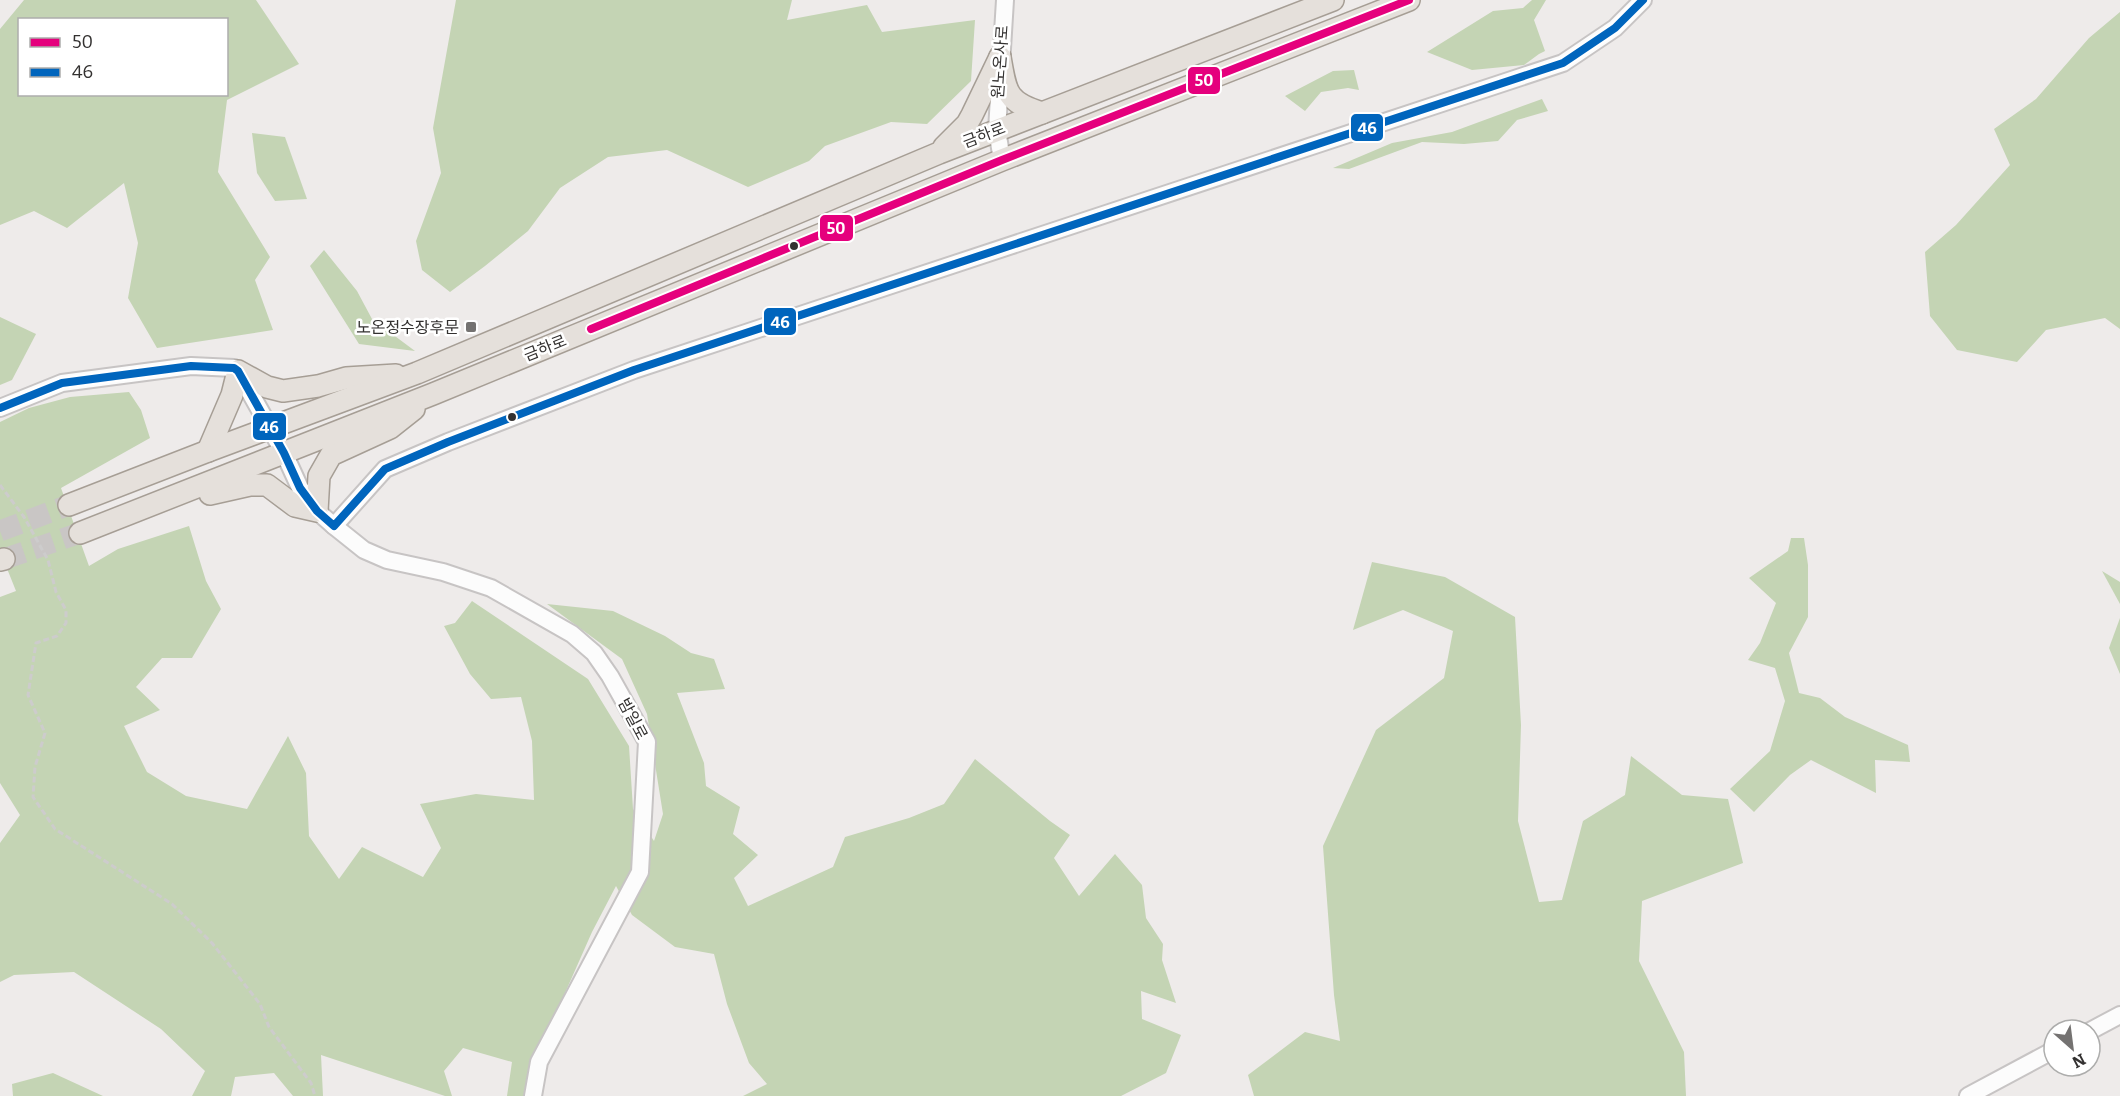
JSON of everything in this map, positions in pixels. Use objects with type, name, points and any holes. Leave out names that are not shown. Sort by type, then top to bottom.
[{"type":"main road","name":"금하로","points":[[69,505],[417,373],[939,153],[1333,0]]},
{"type":"main road","name":"금하로","points":[[80,532],[433,394],[1002,160],[1409,0]]},
{"type":"main road","points":[[1000,57],[1005,83],[1015,102],[1042,113]]},
{"type":"main road","points":[[939,153],[966,124],[989,83],[1000,57]]},
{"type":"main road","points":[[208,451],[238,371],[267,387],[283,391],[318,386],[346,378],[417,373]]},
{"type":"main road","points":[[151,504],[258,483],[276,489],[296,506],[317,512],[319,476],[331,455],[390,428],[433,394]]},
{"type":"street","name":"원노온사로","points":[[1002,160],[997,130],[1005,0]]},
{"type":"street","points":[[334,526],[385,470],[448,442],[634,370],[1563,63],[1616,28],[1643,0]]},
{"type":"street","points":[[0,408],[62,383],[191,366],[228,367],[238,371]]},
{"type":"street","name":"밤일로","points":[[238,371],[284,453],[300,488],[317,512],[364,550],[387,560],[443,572],[491,588],[572,634],[594,653],[610,676],[647,742],[640,872],[539,1062],[533,1096]]},
{"type":"street","points":[[2102,1025],[2120,1015]]},
{"type":"street","points":[[1968,1096],[2042,1056]]},
{"type":"path","points":[[0,485],[24,517],[48,560],[56,592],[66,610],[66,623],[57,636],[36,643],[28,695],[45,734],[35,766],[33,797],[56,828],[172,904],[212,943],[260,1004],[269,1027],[311,1083],[315,1096]]},
{"type":"green space","points":[[24,0],[256,0],[299,64],[227,100],[218,172],[270,257],[255,280],[273,330],[157,348],[128,298],[138,243],[124,183],[67,228],[34,211],[0,225],[0,29]]},
{"type":"green space","points":[[456,0],[792,0],[787,20],[867,5],[882,32],[975,20],[971,81],[927,124],[891,122],[825,146],[809,161],[748,187],[667,150],[608,157],[560,188],[528,231],[450,292],[422,270],[416,241],[441,173],[433,128]]},
{"type":"green space","points":[[1532,0],[1546,0],[1534,20],[1545,51],[1524,65],[1472,70],[1427,52],[1493,11],[1523,8]]},
{"type":"green space","points":[[2120,12],[2120,329],[2105,318],[2046,330],[2017,362],[1957,350],[1930,316],[1925,252],[1956,225],[2010,165],[1994,129],[2036,99],[2089,38]]},
{"type":"green space","points":[[1354,70],[1359,90],[1348,88],[1321,92],[1305,111],[1285,96],[1333,71]]},
{"type":"green space","points":[[1542,99],[1548,111],[1517,120],[1498,141],[1464,144],[1422,142],[1349,169],[1333,168],[1392,143],[1452,132]]},
{"type":"green space","points":[[252,133],[285,137],[307,199],[275,201],[257,173]]},
{"type":"green space","points":[[324,250],[357,291],[372,319],[415,351],[359,344],[310,266]]},
{"type":"green space","points":[[0,317],[36,334],[12,380],[0,385]]},
{"type":"green space","points":[[129,392],[141,410],[150,438],[61,488],[89,566],[118,549],[189,526],[206,581],[221,609],[192,658],[162,658],[136,687],[160,710],[124,726],[147,772],[186,796],[247,809],[288,736],[306,773],[309,836],[339,879],[362,847],[423,877],[441,848],[420,804],[476,794],[534,800],[532,741],[521,697],[491,699],[470,674],[444,626],[455,623],[472,601],[588,679],[629,746],[633,809],[654,841],[663,814],[647,714],[622,659],[547,604],[613,611],[665,636],[691,653],[714,659],[725,689],[677,693],[704,763],[706,786],[740,807],[733,834],[758,855],[734,878],[748,906],[833,867],[845,837],[909,818],[944,804],[975,759],[1070,835],[1054,858],[1079,896],[1115,854],[1142,885],[1146,918],[1163,944],[1162,960],[1176,1003],[1141,991],[1142,1019],[1181,1035],[1166,1073],[1121,1096],[743,1096],[767,1084],[749,1063],[727,1004],[714,954],[675,947],[632,915],[616,886],[592,932],[538,1054],[527,1096],[507,1096],[512,1062],[463,1048],[444,1071],[452,1096],[445,1096],[321,1055],[323,1096],[293,1096],[274,1073],[235,1077],[231,1096],[192,1096],[205,1071],[161,1029],[74,972],[14,975],[0,982],[0,843],[20,815],[0,783],[0,597],[16,591],[0,551],[0,422],[29,408],[70,397]]},
{"type":"green space","points":[[1791,538],[1804,538],[1808,565],[1808,617],[1789,653],[1799,693],[1820,698],[1845,717],[1908,745],[1910,762],[1875,760],[1876,793],[1811,760],[1790,775],[1754,812],[1730,789],[1770,751],[1785,701],[1775,668],[1748,660],[1760,643],[1776,603],[1749,578],[1788,551]]},
{"type":"green space","points":[[1372,562],[1445,577],[1515,617],[1521,725],[1518,821],[1539,902],[1562,900],[1583,821],[1625,795],[1631,756],[1682,795],[1728,799],[1743,863],[1642,901],[1639,961],[1684,1052],[1686,1096],[1254,1096],[1248,1075],[1305,1032],[1340,1041],[1334,995],[1323,846],[1376,730],[1444,678],[1453,631],[1403,610],[1353,630]]},
{"type":"green space","points":[[2102,571],[2120,582],[2120,604]]},
{"type":"green space","points":[[2120,618],[2120,674],[2109,648]]},
{"type":"green space","points":[[53,1073],[103,1096],[13,1096],[12,1084]]},
{"type":"tunnel","points":[[0,531],[69,505]]},
{"type":"tunnel","points":[[4,559],[80,533]]},
{"type":"transit line","name":"50","points":[[591,329],[1002,160],[1409,0]]},
{"type":"transit line","name":"46","points":[[0,408],[62,383],[191,366],[234,368],[238,371],[284,453],[300,488],[317,511],[334,526],[385,469],[448,442],[634,370],[1563,63],[1615,28],[1643,0]]},
{"type":"place","name":"노온정수장후문","points":[[471,327]]}]
